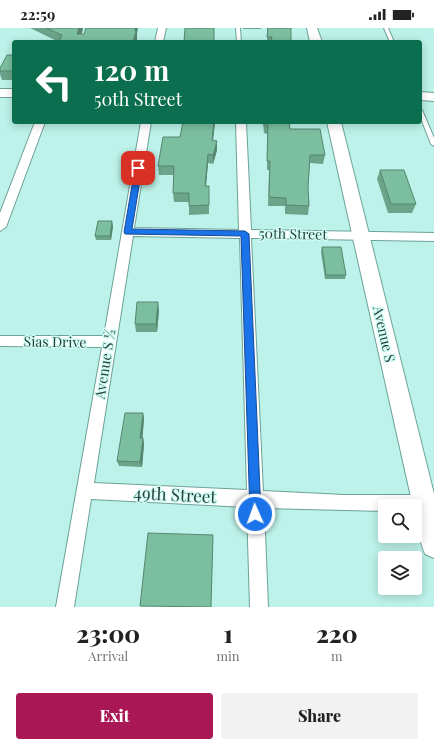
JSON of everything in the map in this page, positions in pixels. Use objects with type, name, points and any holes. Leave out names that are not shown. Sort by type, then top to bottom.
[{"type":"main road","points":[[312,28],[315,40]]},
{"type":"main road","points":[[0,93],[12,93]]},
{"type":"main road","points":[[422,96],[434,96]]},
{"type":"main road","name":"Avenue S","points":[[334,124],[361,236],[429,503],[434,545]]},
{"type":"street","points":[[159,40],[162,28]]},
{"type":"street","points":[[0,227],[39,124]]},
{"type":"street","name":"Avenue S ½","points":[[65,607],[146,124]]},
{"type":"street","points":[[241,124],[259,607]]},
{"type":"street","name":"50th Street","points":[[128,232],[434,237]]},
{"type":"street","name":"Sias Drive","points":[[0,341],[109,342]]},
{"type":"street","name":"49th Street","points":[[85,491],[344,503],[429,503]]},
{"type":"lane","points":[[238,28],[239,40]]},
{"type":"lane","points":[[386,28],[391,40]]},
{"type":"lane","points":[[422,115],[434,144]]},
{"type":"building","points":[[46,28],[79,28],[77,34],[84,34],[86,28],[135,28],[136,31],[134,40],[60,40],[62,35]]},
{"type":"building","points":[[185,28],[214,28],[214,40],[184,40]]},
{"type":"building","points":[[268,28],[291,28],[291,40],[271,40],[272,37],[267,37]]},
{"type":"building","points":[[7,55],[12,55],[12,71],[0,71],[0,68]]},
{"type":"building","points":[[183,124],[214,124],[212,140],[217,141],[213,155],[208,154],[205,186],[209,186],[209,205],[189,206],[189,193],[173,193],[174,166],[158,166],[163,137],[180,137]]},
{"type":"building","points":[[289,124],[290,129],[320,129],[325,155],[310,155],[308,187],[309,206],[286,205],[286,198],[269,197],[270,161],[267,161],[268,125],[264,125]]},
{"type":"building","points":[[380,170],[404,170],[416,204],[391,204]]},
{"type":"building","points":[[98,221],[112,221],[110,236],[95,236]]},
{"type":"building","points":[[322,247],[341,247],[346,275],[326,275]]},
{"type":"building","points":[[137,302],[158,302],[156,324],[135,324]]},
{"type":"building","points":[[125,413],[143,413],[140,438],[143,438],[140,462],[117,461]]},
{"type":"building","points":[[148,533],[213,535],[211,607],[140,606]]},
{"type":"route","points":[[138,168],[128,232],[245,234],[255,514]]}]
